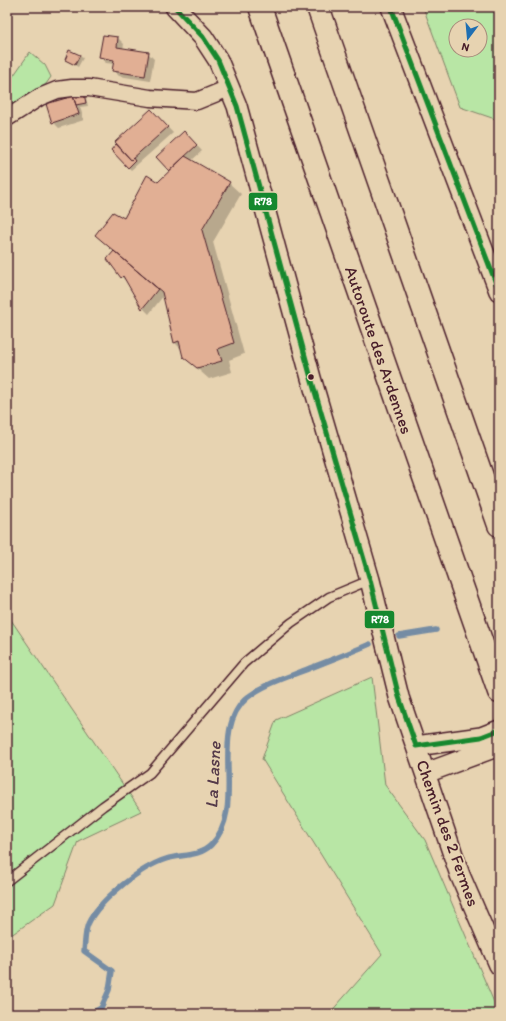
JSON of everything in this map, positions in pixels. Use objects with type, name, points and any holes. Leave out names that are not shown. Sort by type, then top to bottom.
[{"type":"highway","name":"Autoroute des Ardennes","points":[[260,7],[497,685]]},
{"type":"highway","points":[[318,7],[499,525]]},
{"type":"street","name":"Chemin des 2 Fermes","points":[[174,7],[206,43],[218,60],[237,106],[311,378],[370,580],[399,697],[426,772],[460,875],[499,965]]},
{"type":"street","points":[[391,7],[499,291]]},
{"type":"street","points":[[7,118],[40,96],[58,90],[72,88],[88,88],[150,98],[197,102],[229,88]]},
{"type":"street","points":[[416,746],[481,736],[499,730]]},
{"type":"street","points":[[426,772],[499,746]]},
{"type":"lane","points":[[7,881],[97,811],[150,773],[244,663],[291,624],[329,597],[370,580]]},
{"type":"green space","points":[[423,7],[499,7],[499,116],[495,119],[460,107]]},
{"type":"green space","points":[[30,52],[45,65],[51,77],[46,84],[7,109],[7,85]]},
{"type":"green space","points":[[7,614],[141,811],[78,841],[55,904],[7,938]]},
{"type":"green space","points":[[372,677],[385,785],[425,840],[499,1014],[329,1014],[382,954],[262,759],[276,720]]},
{"type":"building","points":[[103,35],[118,37],[117,47],[149,52],[145,76],[112,71],[114,60],[99,57]]},
{"type":"building","points":[[69,50],[80,55],[75,65],[65,60]]},
{"type":"building","points":[[84,94],[86,103],[76,105],[73,96]]},
{"type":"building","points":[[73,96],[79,114],[52,123],[46,104]]},
{"type":"building","points":[[151,109],[168,127],[131,160],[115,142]]},
{"type":"building","points":[[184,131],[197,145],[169,171],[156,157]]},
{"type":"building","points":[[116,144],[131,160],[133,158],[135,161],[128,168],[111,150]]},
{"type":"building","points":[[185,156],[230,182],[202,230],[234,343],[218,349],[222,361],[197,368],[183,357],[179,341],[174,343],[162,292],[95,235],[113,212],[124,218],[147,175],[158,182]]},
{"type":"building","points":[[114,251],[158,289],[142,309],[123,276],[121,278],[107,259]]},
{"type":"waterway","name":"La Lasne","points":[[399,636],[436,630]]},
{"type":"waterway","name":"La Lasne","points":[[90,1014],[101,1008],[109,990],[112,971],[84,951],[88,924],[93,915],[111,895],[145,869],[172,857],[201,852],[211,845],[222,829],[227,811],[228,749],[230,729],[236,712],[248,697],[267,686],[370,644]]},
{"type":"transit line","name":"R78","points":[[175,7],[203,37],[218,60],[237,106],[311,378],[370,580],[399,697],[416,746],[481,737],[499,730]]},
{"type":"transit line","name":"R78","points":[[391,7],[499,291]]}]
